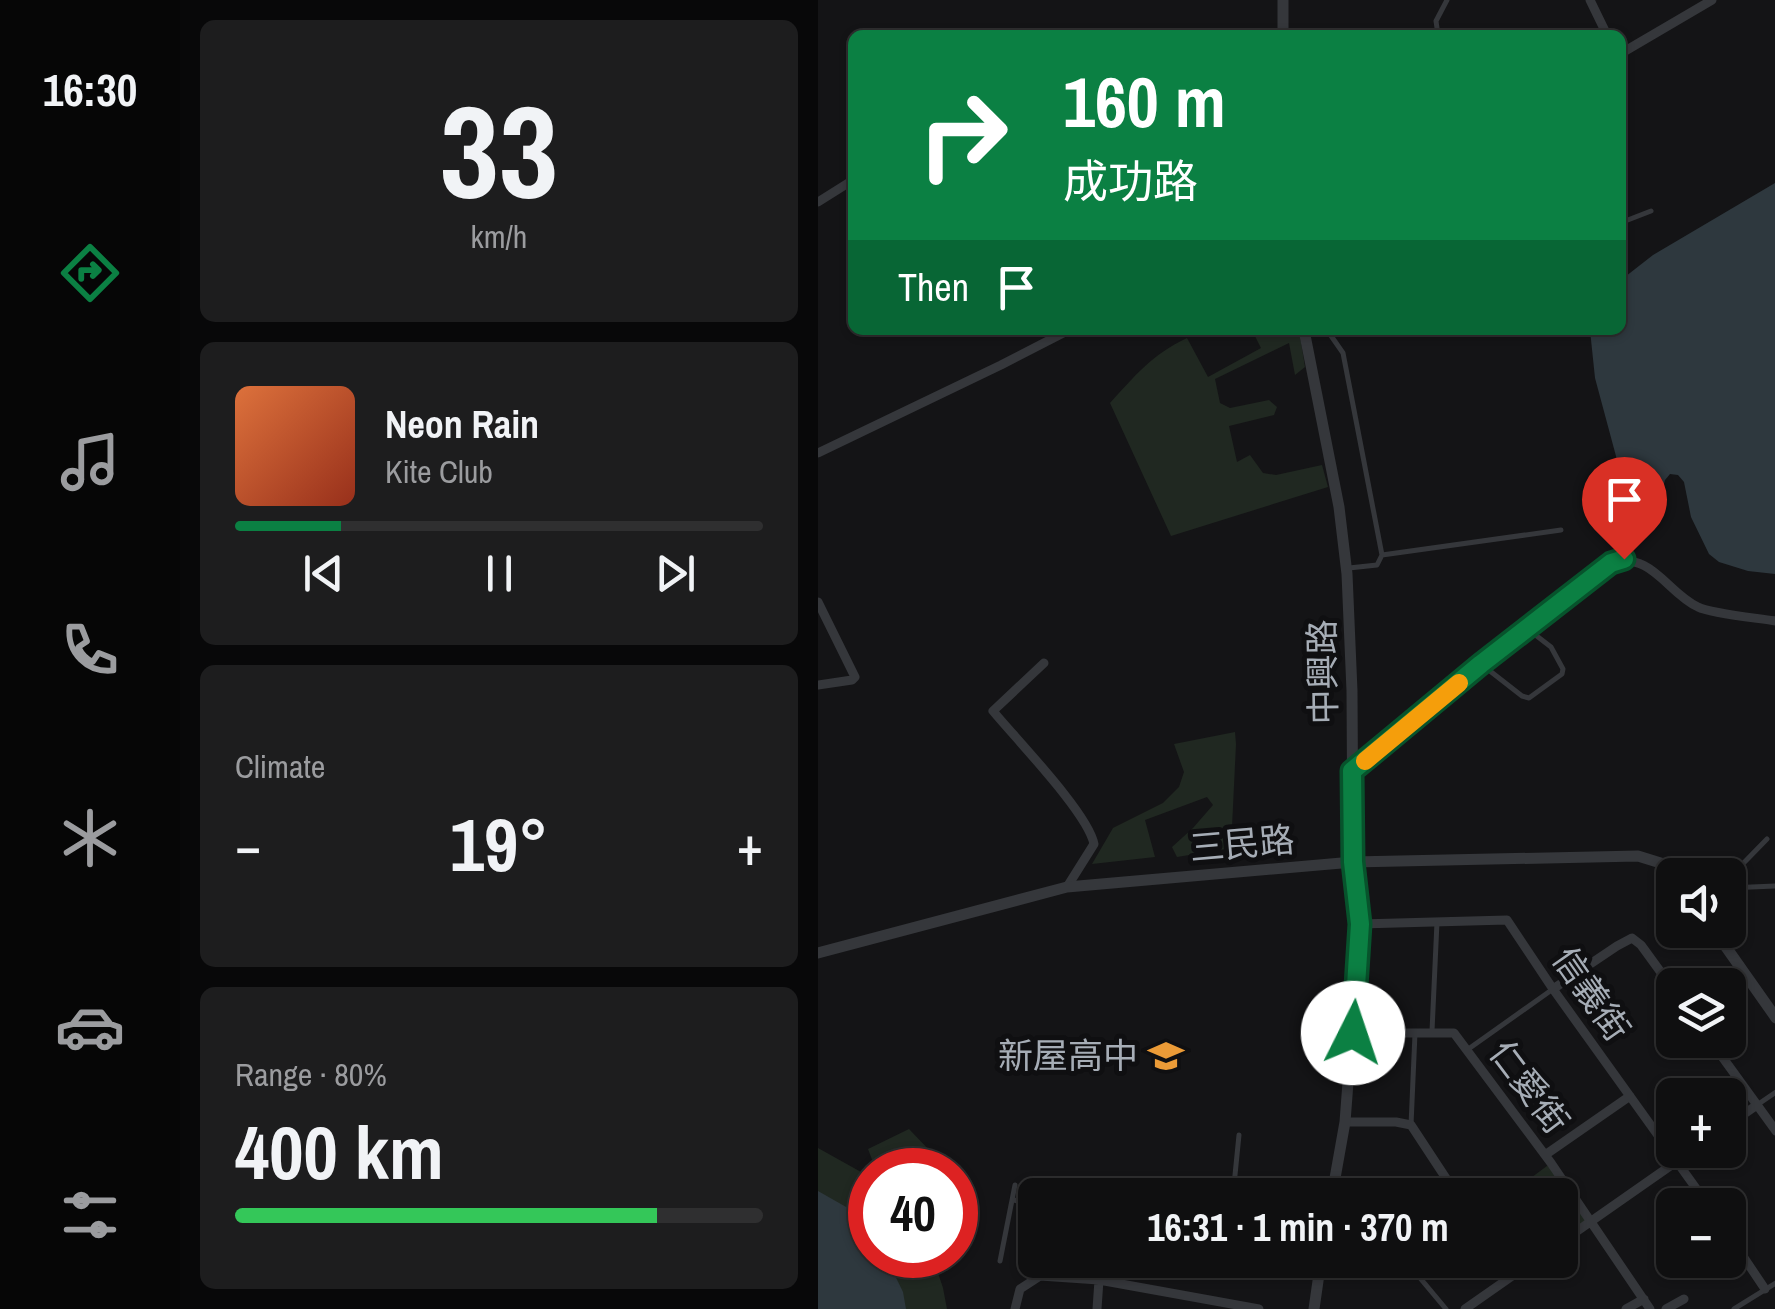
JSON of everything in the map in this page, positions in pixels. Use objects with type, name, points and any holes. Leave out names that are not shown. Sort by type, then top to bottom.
[{"type":"street","points":[[1283,0],[1283,30]]},
{"type":"street","points":[[1590,0],[1605,30]]},
{"type":"street","points":[[1626,50],[1712,0]]},
{"type":"street","points":[[818,202],[848,183]]},
{"type":"street","points":[[818,452],[1059,335]]},
{"type":"street","name":"中興路","points":[[1305,335],[1339,508],[1352,691],[1353,862],[1360,924],[1353,1033],[1335,1178]]},
{"type":"street","points":[[1352,771],[1611,563],[1624,559],[1638,562],[1698,608],[1776,621]]},
{"type":"street","points":[[818,602],[855,678],[818,684]]},
{"type":"street","points":[[1044,663],[993,711],[1092,832],[1094,844],[1067,887]]},
{"type":"street","name":"三民路","points":[[818,952],[1067,887],[1353,862],[1638,856],[1656,862]]},
{"type":"street","name":"信義街","points":[[1436,922],[1507,920],[1656,1132]]},
{"type":"street","points":[[1360,924],[1436,922]]},
{"type":"street","points":[[1553,990],[1632,938],[1658,968]]},
{"type":"street","points":[[1727,948],[1776,1018]]},
{"type":"street","points":[[1353,1033],[1432,1031]]},
{"type":"street","name":"仁愛街","points":[[1432,1031],[1454,1033],[1593,1222],[1650,1309]]},
{"type":"street","points":[[1723,1058],[1776,1131]]},
{"type":"street","points":[[1545,1155],[1630,1096]]},
{"type":"street","points":[[1746,1113],[1757,1105]]},
{"type":"street","points":[[1344,1122],[1411,1125],[1446,1178]]},
{"type":"street","points":[[1578,1232],[1667,1168]]},
{"type":"street","points":[[1746,1260],[1765,1288]]},
{"type":"street","points":[[1016,1309],[1020,1289],[1040,1276],[1098,1280],[1216,1305],[1259,1309]]},
{"type":"street","points":[[1314,1309],[1318,1278]]},
{"type":"street","points":[[1465,1309],[1508,1278]]},
{"type":"street","points":[[1097,1309],[1098,1280]]},
{"type":"street","points":[[1626,1309],[1644,1298]]},
{"type":"street","points":[[1666,1309],[1684,1298]]},
{"type":"lane","points":[[1437,30],[1436,21],[1447,0]]},
{"type":"lane","points":[[1626,221],[1652,211]]},
{"type":"lane","points":[[1330,335],[1343,353],[1382,555],[1377,566],[1346,568]]},
{"type":"lane","points":[[1382,555],[1561,530]]},
{"type":"lane","points":[[1481,664],[1528,698],[1562,674],[1551,647],[1526,628]]},
{"type":"lane","points":[[1746,861],[1767,839]]},
{"type":"lane","points":[[1746,887],[1776,886]]},
{"type":"lane","points":[[1432,1031],[1436,922]]},
{"type":"lane","points":[[1467,1050],[1553,990]]},
{"type":"lane","points":[[1411,1125],[1414,1033]]},
{"type":"lane","points":[[1757,1105],[1776,1092]]},
{"type":"lane","points":[[1235,1178],[1239,1136]]},
{"type":"lane","points":[[1000,1261],[1015,1185]]},
{"type":"lane","points":[[1013,1200],[1018,1201]]},
{"type":"lane","points":[[1420,1278],[1446,1309]]},
{"type":"lane","points":[[1734,1309],[1776,1283]]},
{"type":"shaded area","points":[[1775,183],[1775,574],[1748,571],[1719,562],[1709,554],[1691,517],[1684,482],[1678,475],[1670,474],[1661,495],[1647,504],[1620,471],[1595,378],[1591,335],[1626,335],[1626,276],[1653,255]]},
{"type":"shaded area","points":[[1254,335],[1300,335],[1305,367],[1295,375],[1289,343],[1215,379],[1220,403],[1230,408],[1269,400],[1277,407],[1274,415],[1229,426],[1237,462],[1250,455],[1263,473],[1276,475],[1322,465],[1328,487],[1171,536],[1110,403],[1154,359],[1187,338],[1208,377],[1261,348]]},
{"type":"shaded area","points":[[1235,732],[1231,848],[1177,857],[1172,847],[1213,805],[1207,797],[1145,820],[1155,857],[1092,864],[1113,828],[1163,803],[1179,787],[1184,772],[1174,744]]},
{"type":"shaded area","points":[[909,1129],[927,1148],[870,1148]]},
{"type":"shaded area","points":[[818,1148],[848,1165],[848,1278],[940,1278],[947,1309],[818,1309]]},
{"type":"shaded area","points":[[1551,1163],[1562,1178],[1531,1178]]},
{"type":"shaded area","points":[[818,1191],[848,1208],[848,1278],[896,1278],[906,1309],[818,1309]]},
{"type":"shaded area","points":[[1578,1201],[1593,1222],[1578,1232]]},
{"type":"slow traffic","points":[[1365,761],[1459,683]]},
{"type":"place","name":"新屋高中","points":[[1166,1056]]},
{"type":"route","points":[[1353,1033],[1360,924],[1353,862],[1352,771],[1526,628],[1611,563],[1624,559]]}]
